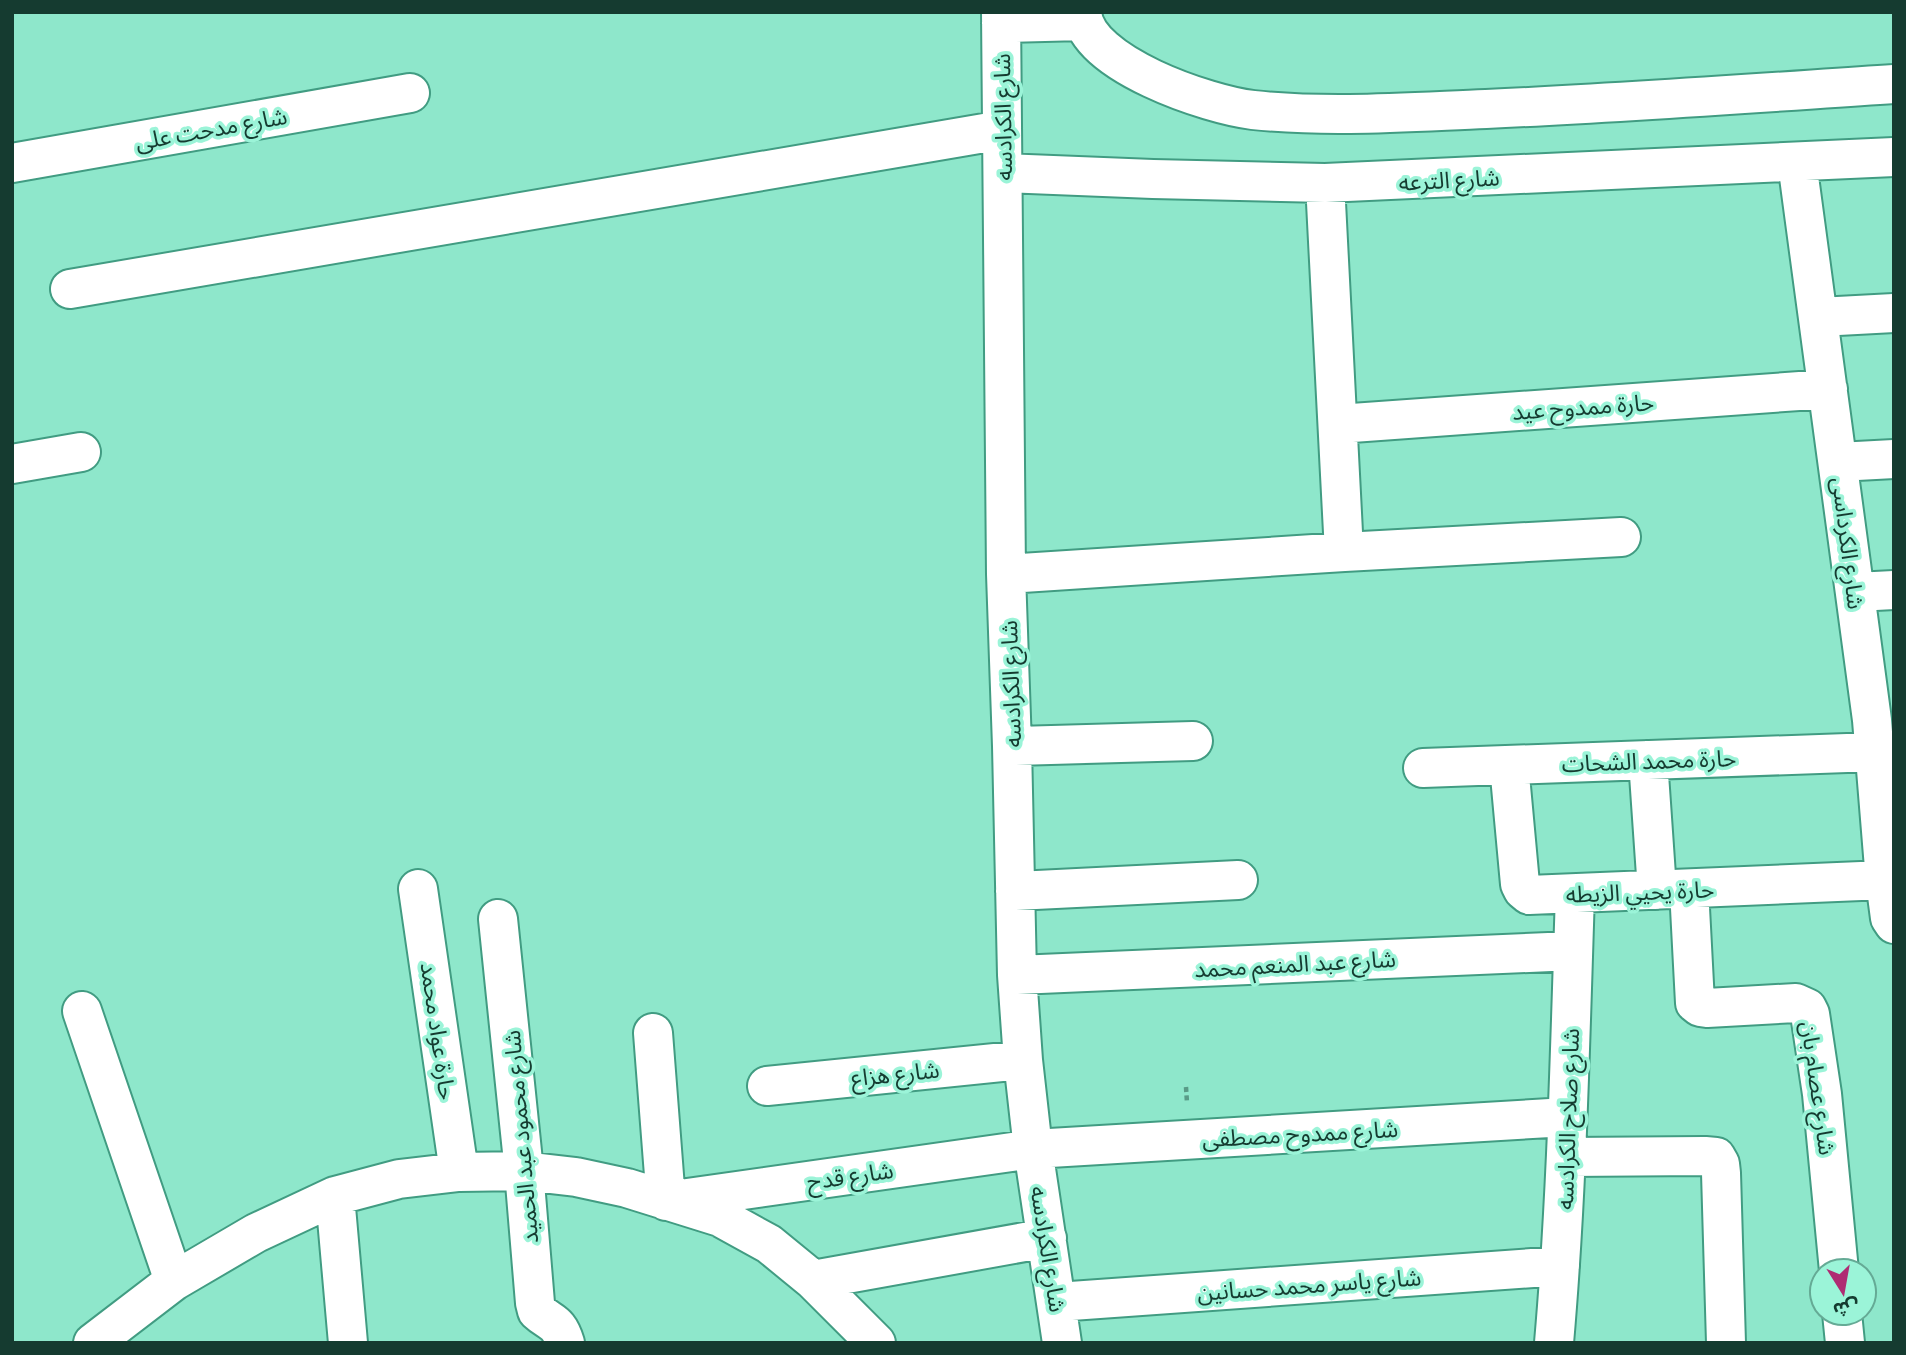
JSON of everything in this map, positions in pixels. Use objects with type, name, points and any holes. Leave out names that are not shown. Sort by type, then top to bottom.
[{"type":"street","points":[[1001,18],[1082,16],[1097,44],[1133,68],[1170,87],[1210,101],[1251,110],[1316,114],[1381,113],[1532,107],[1894,85]]},
{"type":"street","name":"شارع الكرادسه","points":[[1001,18],[1006,574],[1017,975],[1033,1149],[1062,1343]]},
{"type":"street","name":"شارع مدحت على","points":[[12,163],[410,93]]},
{"type":"street","points":[[70,289],[1002,130]]},
{"type":"street","name":"شارع الترعه","points":[[1003,173],[1153,180],[1325,183],[1894,158]]},
{"type":"street","name":"شارع الكرداسى","points":[[1797,162],[1856,592],[1880,730],[1890,918],[1894,924]]},
{"type":"street","points":[[1325,183],[1344,552]]},
{"type":"street","points":[[1819,317],[1894,313]]},
{"type":"street","name":"حارة ممدوح عيد","points":[[1338,424],[1828,389]]},
{"type":"street","points":[[12,464],[81,452]]},
{"type":"street","points":[[1839,462],[1894,459]]},
{"type":"street","points":[[1006,574],[1621,537]]},
{"type":"street","points":[[1856,592],[1894,590]]},
{"type":"street","name":"حارة محمد الشحات","points":[[1423,768],[1648,760],[1880,730]]},
{"type":"street","points":[[1012,746],[1193,741]]},
{"type":"street","points":[[1648,760],[1673,890]]},
{"type":"street","name":"حارة يحيي الزيطه","points":[[1509,765],[1520,884],[1529,895],[1673,890],[1887,866]]},
{"type":"street","points":[[1015,891],[1238,880]]},
{"type":"street","name":"حارة عواد محمد","points":[[418,889],[459,1172]]},
{"type":"street","name":"شارع عصام بان","points":[[1673,890],[1695,1003],[1707,1008],[1796,1003],[1807,1008],[1810,1014],[1822,1094],[1838,1257]]},
{"type":"street","name":"شارع صلاح الكرادسه","points":[[1553,1343],[1566,1157],[1575,894]]},
{"type":"street","name":"شارع محمود عبد الحميد","points":[[498,919],[535,1303],[537,1311],[559,1328],[565,1343]]},
{"type":"street","name":"شارع عبد المنعم محمد","points":[[1017,975],[1573,951]]},
{"type":"street","points":[[82,1011],[174,1281]]},
{"type":"street","points":[[653,1033],[666,1201]]},
{"type":"street","name":"شارع هزاع","points":[[767,1086],[1023,1060]]},
{"type":"street","name":"شارع ممدوح مصطفى","points":[[1033,1149],[1567,1117]]},
{"type":"street","name":"شارع قدح","points":[[666,1201],[1033,1149]]},
{"type":"street","points":[[1566,1157],[1716,1157],[1721,1173],[1726,1343]]},
{"type":"street","points":[[105,1338],[174,1281],[256,1233],[335,1196],[399,1179],[459,1172],[524,1171],[576,1177],[627,1188],[720,1217],[769,1244],[813,1280],[876,1343]]},
{"type":"street","points":[[335,1196],[348,1343]]},
{"type":"street","points":[[813,1280],[1047,1238]]},
{"type":"street","name":"شارع ياسر محمد حسانين","points":[[1057,1303],[1560,1266]]}]
